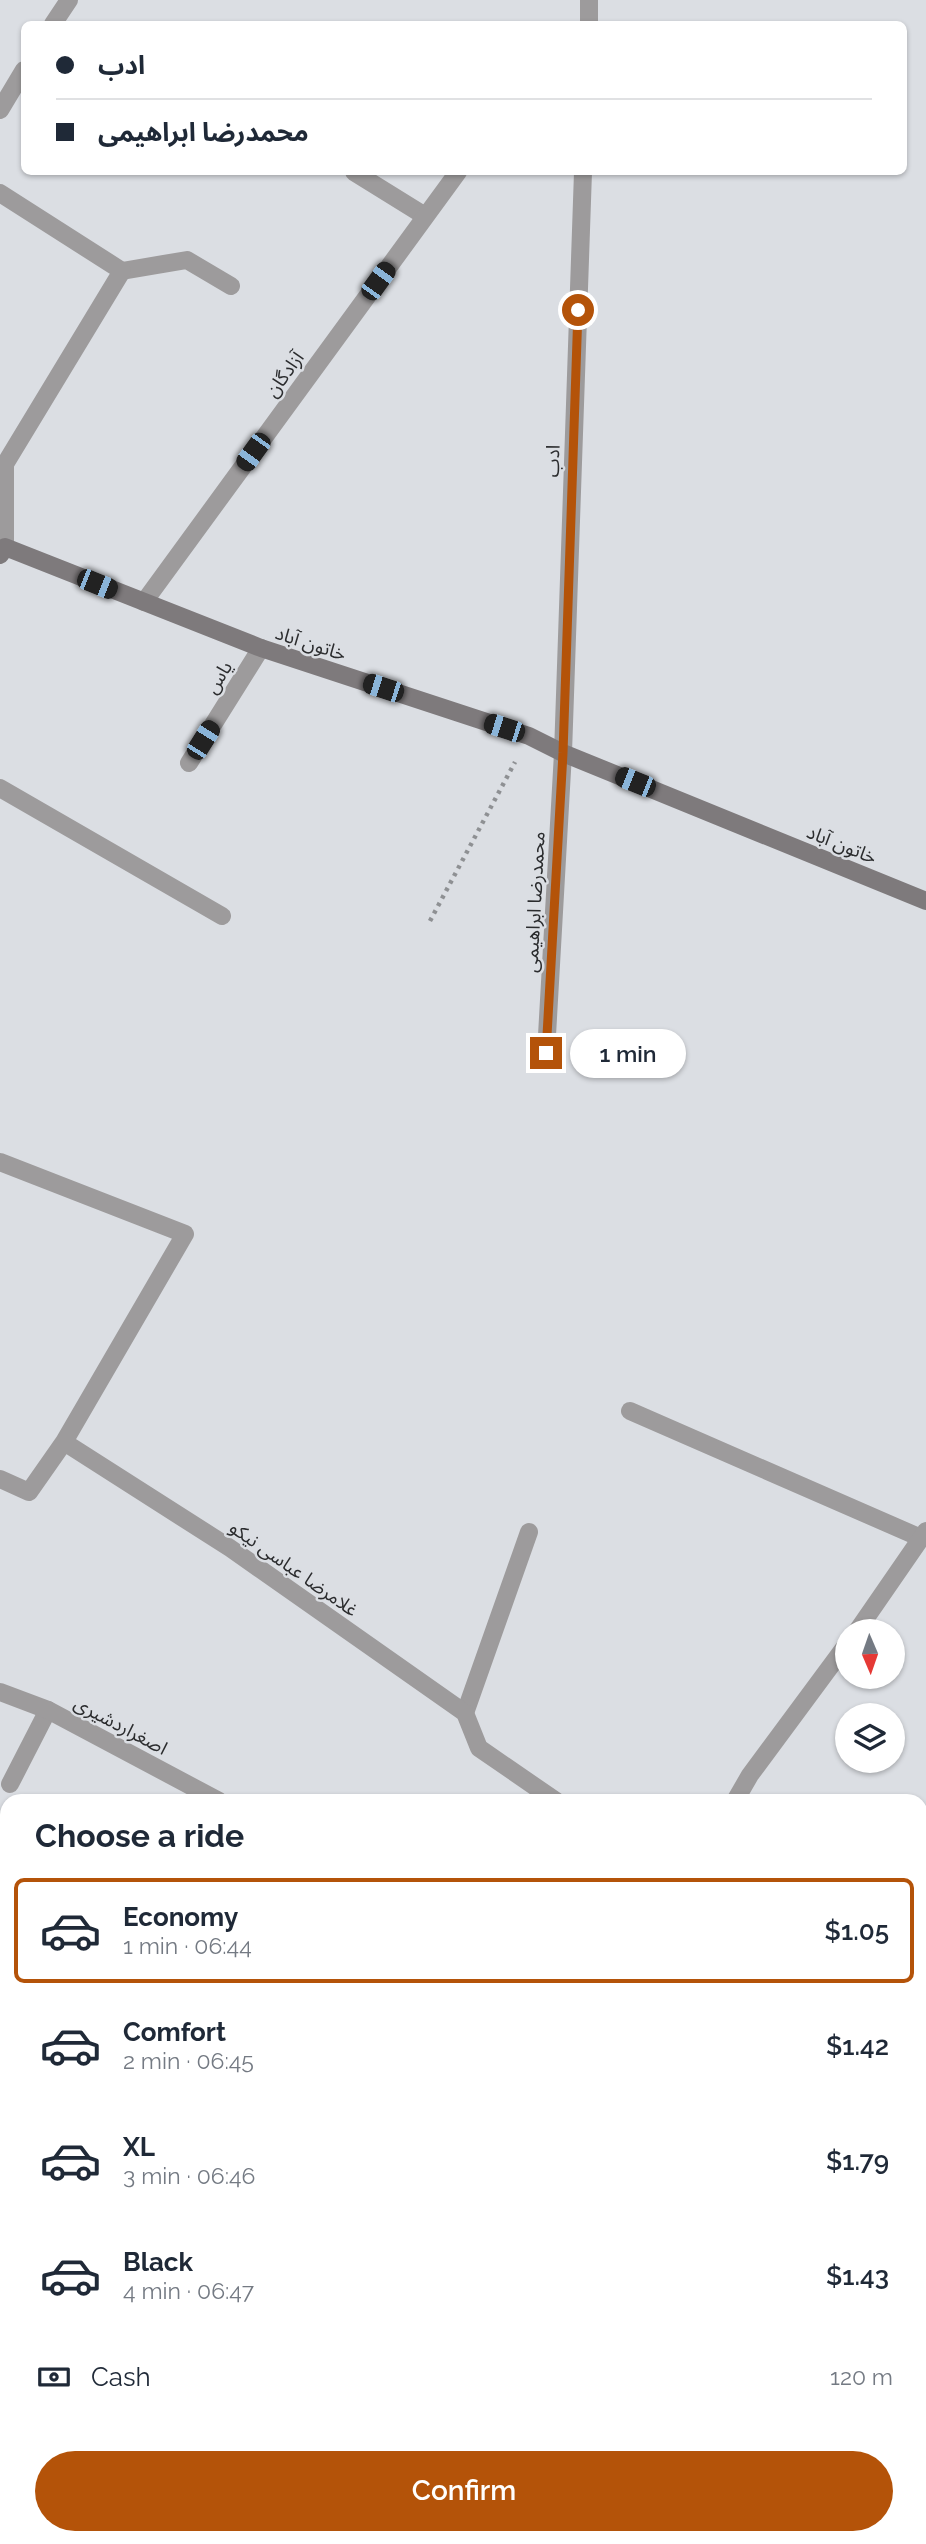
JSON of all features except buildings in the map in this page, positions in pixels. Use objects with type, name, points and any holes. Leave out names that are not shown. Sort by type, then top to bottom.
[{"type":"street","points":[[55,21],[69,0]]},
{"type":"street","points":[[589,0],[589,21]]},
{"type":"street","points":[[0,110],[21,76]]},
{"type":"street","points":[[359,175],[425,216]]},
{"type":"street","name":"آزادگان","points":[[144,602],[456,175]]},
{"type":"street","name":"ادب","points":[[563,753],[583,175]]},
{"type":"street","points":[[0,193],[122,271],[187,260],[231,286]]},
{"type":"street","points":[[2,549],[2,463],[122,271]]},
{"type":"street","name":"خاتون آباد","points":[[2,549],[261,649],[529,736],[563,753],[926,901]]},
{"type":"street","name":"یاس","points":[[189,763],[261,649]]},
{"type":"street","name":"محمدرضا ابراهیمی","points":[[546,1053],[563,753]]},
{"type":"street","points":[[0,788],[222,916]]},
{"type":"street","points":[[0,1162],[186,1234],[64,1442],[29,1492],[0,1479]]},
{"type":"street","points":[[630,1411],[923,1534],[865,1619]]},
{"type":"street","name":"غلامرضا عباسی نیکو","points":[[64,1442],[230,1548],[465,1713]]},
{"type":"street","points":[[529,1532],[465,1713],[479,1748],[546,1794]]},
{"type":"street","points":[[739,1794],[750,1775],[835,1660]]},
{"type":"street","name":"اصغراردشیری","points":[[0,1692],[48,1710],[206,1794]]},
{"type":"street","points":[[10,1784],[48,1710]]},
{"type":"path","points":[[430,921],[529,736]]},
{"type":"route","points":[[546,1053],[563,753],[578,310]]}]
